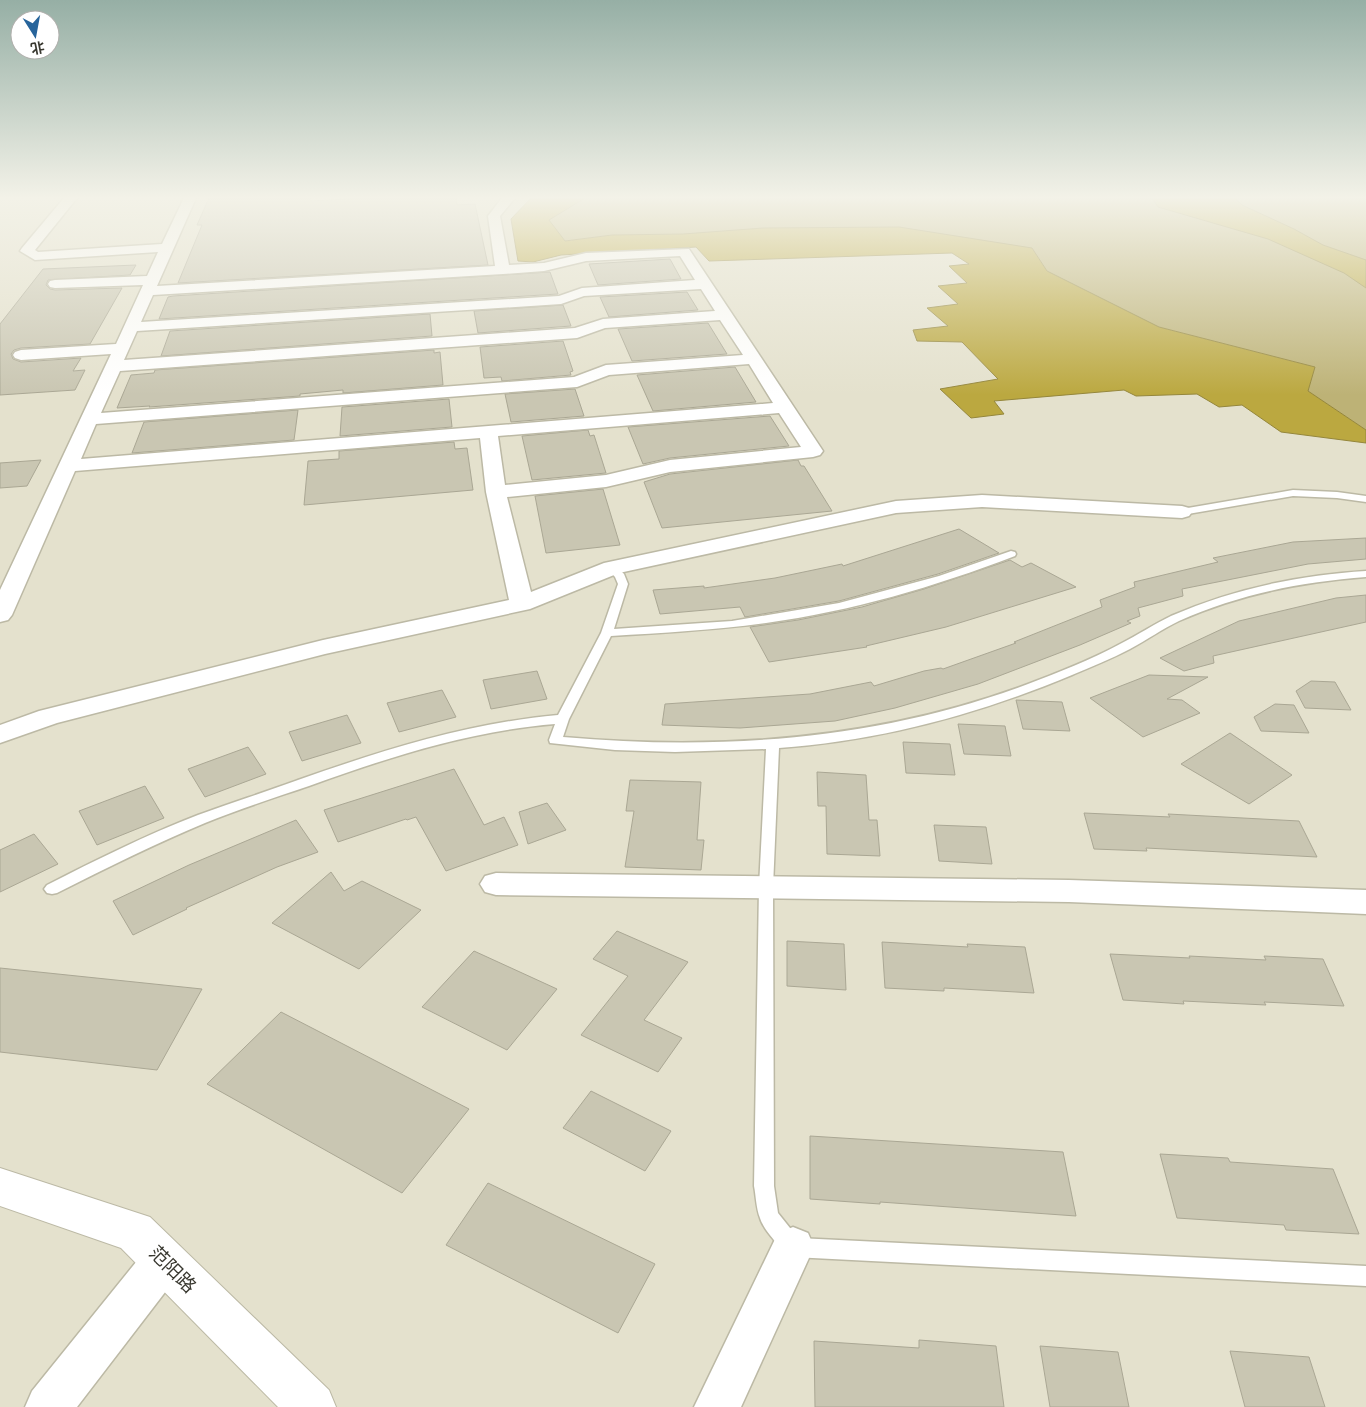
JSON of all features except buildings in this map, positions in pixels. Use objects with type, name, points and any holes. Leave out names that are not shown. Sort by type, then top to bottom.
[{"type":"street","points":[[0,615],[10,570],[68,466],[160,264]]},
{"type":"street","points":[[502,264],[503,270]]},
{"type":"street","points":[[55,284],[150,285],[503,270],[544,267],[558,264]]},
{"type":"street","points":[[496,492],[606,481],[670,466],[813,451],[692,264]]},
{"type":"street","points":[[131,327],[561,300],[582,292],[705,284]]},
{"type":"street","points":[[113,366],[577,333],[603,324],[725,315]]},
{"type":"street","points":[[21,355],[122,348]]},
{"type":"street","points":[[89,418],[577,382],[606,370],[754,359]]},
{"type":"street","points":[[68,466],[784,406]]},
{"type":"street","points":[[488,431],[496,492],[522,604]]},
{"type":"street","points":[[0,735],[48,717],[313,650],[522,604],[612,568],[896,507],[982,501],[1182,512]]},
{"type":"street","points":[[496,884],[1069,890],[1366,902]]},
{"type":"street","name":"范阳路","points":[[0,1187],[136,1232],[312,1407]]},
{"type":"street","points":[[717,1407],[793,1247]]},
{"type":"street","points":[[48,1407],[164,1260]]},
{"type":"lane","points":[[1182,512],[1293,492],[1366,499]]},
{"type":"lane","points":[[607,633],[731,624],[811,612],[914,588],[962,573],[1011,554]]},
{"type":"lane","points":[[612,568],[620,576],[623,584],[607,633],[563,719],[555,740],[608,746],[714,747],[773,745],[834,738],[893,728],[952,714],[1029,688],[1124,647],[1173,620],[1216,602],[1267,588],[1312,580],[1366,574]]},
{"type":"lane","points":[[52,889],[134,848],[202,819],[361,762],[458,735],[506,724],[563,719]]},
{"type":"lane","points":[[773,745],[766,887],[764,1186],[769,1218],[793,1247],[1366,1276]]},
{"type":"shaded area","points":[[1042,264],[1366,264],[1366,430],[1308,391],[1314,367],[1159,327],[1047,271]]},
{"type":"shaded area","points":[[1042,264],[1047,271],[1159,327],[1315,367],[1308,391],[1366,430],[1366,443],[1281,432],[1242,405],[1219,407],[1197,394],[1136,396],[1124,390],[994,401],[1004,414],[971,418],[940,389],[998,379],[962,342],[917,341],[913,330],[948,326],[927,308],[958,304],[938,286],[967,283],[949,266]]},
{"type":"shaded area","points":[[1323,264],[1366,264],[1366,288],[1344,273]]}]
